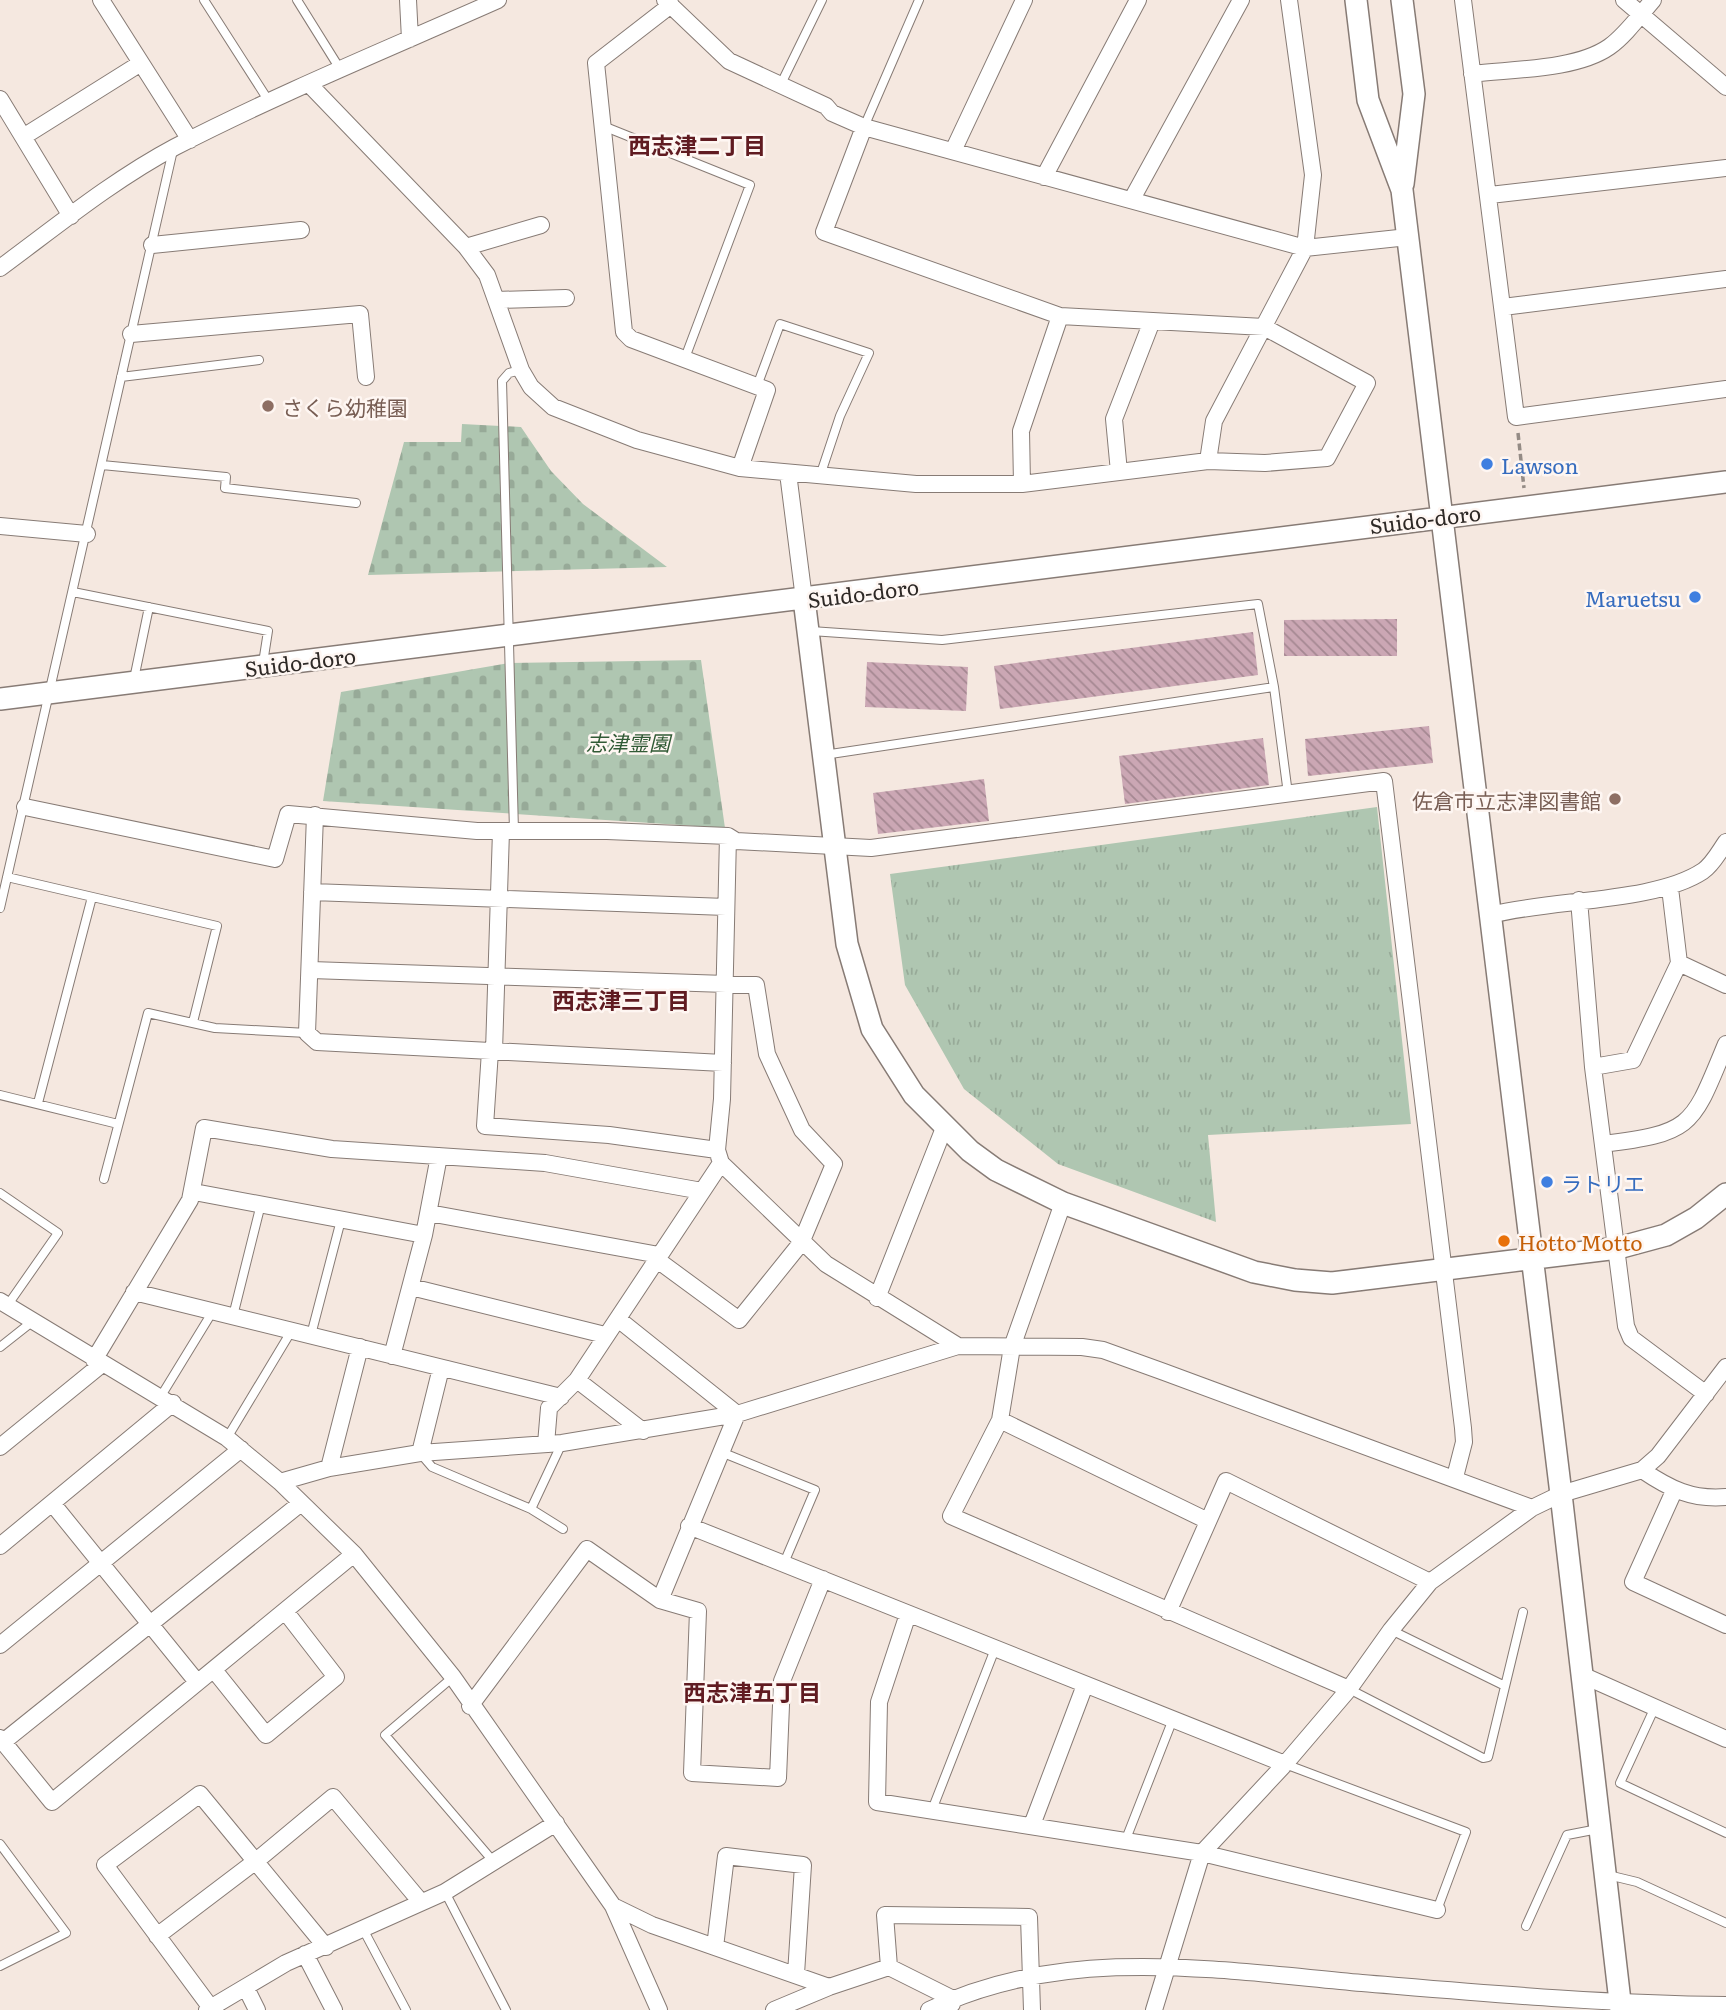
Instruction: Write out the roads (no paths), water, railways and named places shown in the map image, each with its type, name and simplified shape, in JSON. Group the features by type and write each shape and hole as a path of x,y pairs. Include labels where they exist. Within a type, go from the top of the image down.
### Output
{"street":[{"path":"101,0 190,140"},
{"path":"408,0 410,39"},
{"path":"0,268 71,216 173,148 340,69 498,0"},
{"path":"953,151 1024,0"},
{"path":"1044,177 1138,0"},
{"path":"1132,200 1241,0"},
{"path":"1208,460 1214,421 1305,248 1313,175 1289,0"},
{"path":"1356,0 1368,100 1402,190 1533,1260 1620,2007"},
{"path":"1402,0 1414,94 1402,190"},
{"path":"1464,0 1516,417 1726,389"},
{"path":"1624,0 1726,87"},
{"path":"1472,74 1577,61 1596,55 1611,46 1653,0"},
{"path":"740,468 768,390 631,340 624,332 596,63 668,3 729,61 827,106 832,113 864,127 1305,248 1408,237"},
{"path":"23,137 141,63"},
{"path":"309,84 481,265 521,370 531,387 553,407 568,415 637,440 740,468 916,484 1023,484 1208,460 1265,463 1327,458 1367,383 1264,327 1060,316 824,232 864,127"},
{"path":"0,99 71,216"},
{"path":"1490,195 1726,167"},
{"path":"466,247 541,225"},
{"path":"152,245 301,230"},
{"path":"1503,307 1726,279"},
{"path":"496,300 566,298"},
{"path":"131,334 360,314 366,377"},
{"path":"1023,484 1021,431 1060,316"},
{"path":"1119,472 1114,419 1152,321"},
{"path":"788,473 847,944 872,1029 899,1074 944,1128 996,1170 1063,1203 1254,1272 1295,1280 1332,1283 1618,1248 1666,1235 1696,1218 1726,1194"},
{"name":"Suido-doro","path":"0,699 1726,482"},
{"path":"0,526 87,534"},
{"path":"25,807 275,859 288,814 507,831 728,836 736,841 871,848 1384,781 1463,1428 1464,1441 1455,1477"},
{"path":"315,815 307,1033 317,1042 723,1063"},
{"path":"507,831 499,898 492,1052 485,1126 609,1135 719,1156 801,1243 826,1264 958,1346"},
{"path":"554,1444 550,1408 577,1380 605,1335 618,1320 702,1191 719,1156 728,836"},
{"path":"1491,915 1521,907 1670,888 1720,863 1726,842"},
{"path":"1593,1067 1633,1060 1679,963 1670,888"},
{"path":"312,892 726,907"},
{"path":"1579,900 1593,1067 1626,1326 1631,1338 1706,1394"},
{"path":"1679,963 1726,985"},
{"path":"311,970 756,985 768,1054 802,1130 834,1164 801,1243 739,1320 657,1257 429,1213"},
{"path":"1603,1144 1655,1137 1671,1132 1688,1120 1704,1097 1726,1044"},
{"path":"0,1447 98,1362 134,1292 194,1192 204,1128 332,1149 545,1163 702,1191"},
{"path":"877,1298 944,1128"},
{"path":"392,1356 424,1235 439,1156"},
{"path":"194,1192 424,1235"},
{"path":"1063,1203 1012,1348 1000,1420 951,1516 1349,1689"},
{"path":"411,1287 605,1335"},
{"path":"134,1292 561,1396"},
{"path":"3,1303 98,1362 167,1399 227,1438 280,1482 355,1554 453,1677 470,1706 613,1906 659,2010"},
{"path":"618,1320 737,1415"},
{"path":"280,1482 329,1468 420,1452 554,1444 737,1415 958,1346 1103,1350 1455,1477 1532,1508"},
{"path":"329,1468 360,1348"},
{"path":"1154,2010 1202,1853 1285,1764 1349,1689 1391,1630 1430,1582 1480,1542 1532,1508 1561,1494 1642,1470 1658,1456 1726,1367"},
{"path":"420,1452 441,1368"},
{"path":"577,1380 643,1432"},
{"path":"0,1546 167,1399"},
{"path":"660,1600 737,1415"},
{"path":"1000,1420 1208,1521"},
{"path":"0,1645 241,1449"},
{"path":"1642,1470 1674,1491 1704,1499 1726,1497"},
{"path":"1168,1612 1226,1481 1430,1582"},
{"path":"1674,1491 1633,1582 1726,1625"},
{"path":"52,1503 197,1682"},
{"path":"301,1503 1,1740 51,1802 355,1554"},
{"path":"689,1526 1285,1764"},
{"path":"470,1706 587,1549 660,1600 698,1611 692,1773 778,1778 782,1681 823,1579"},
{"path":"214,1670 266,1735 336,1677 285,1611"},
{"path":"908,1614 879,1702 877,1802 1202,1853 1437,1910"},
{"path":"1582,1675 1726,1739"},
{"path":"1032,1825 1085,1685"},
{"path":"326,1947 200,1794 105,1866 209,2009 305,1954 326,1947 420,1901 445,1892 556,1823"},
{"path":"157,1936 257,1861 333,1797 420,1901"},
{"path":"715,1947 726,1856 803,1866 796,1974"},
{"path":"613,1906 652,1925 829,1987"},
{"path":"888,1967 886,1916 1029,1917 1034,1976 1032,2010"},
{"path":"305,1954 334,2010"},
{"path":"929,2010 1034,1976 1125,1965 1168,1966 1620,2007 1726,2005"},
{"path":"774,2010 829,1987 888,1967 952,2004"},
{"path":"246,1989 257,2010"}],"lane":[{"path":"204,0 270,103"},
{"path":"297,0 340,69"},
{"path":"780,86 822,0"},
{"path":"864,127 919,0"},
{"path":"603,125 750,185 685,358"},
{"path":"0,908 173,148"},
{"path":"757,386 779,324 869,353 840,416 820,476"},
{"path":"121,377 259,360"},
{"path":"507,831 510,635 502,381 509,373 521,370"},
{"path":"102,465 226,477 225,488 355,503"},
{"path":"73,592 268,631 262,666"},
{"path":"808,631 942,640 1258,604 1274,687 1289,794"},
{"path":"134,682 149,607"},
{"path":"824,755 1274,687"},
{"path":"7,877 217,926 193,1022"},
{"path":"38,1103 92,897"},
{"path":"104,1179 148,1013 215,1028 307,1033"},
{"path":"0,1095 118,1124"},
{"path":"0,1194 58,1233 3,1303"},
{"path":"233,1316 261,1204"},
{"path":"311,1335 341,1220"},
{"path":"167,1399 213,1311"},
{"path":"0,1347 33,1321"},
{"path":"227,1438 292,1330"},
{"path":"531,1509 554,1444"},
{"path":"420,1452 432,1467 531,1509 563,1529"},
{"path":"720,1452 815,1490 784,1563"},
{"path":"1349,1689 1483,1758 1488,1757 1523,1612"},
{"path":"1391,1630 1506,1686"},
{"path":"932,1810 995,1649"},
{"path":"453,1677 385,1735 493,1861"},
{"path":"1655,1707 1620,1783 1726,1833"},
{"path":"1126,1839 1173,1719"},
{"path":"1285,1764 1466,1832 1437,1910"},
{"path":"1526,1926 1567,1835 1601,1829"},
{"path":"0,1844 66,1933 0,1966"},
{"path":"1605,1874 1637,1882 1726,1923"},
{"path":"445,1892 506,2010"},
{"path":"363,1929 405,2010"}],"place":[{"name":"さくら幼稚園","path":"268,406"},
{"name":"Lawson","path":"1487,464"},
{"name":"Maruetsu","path":"1695,597"},
{"name":"佐倉市立志津図書館","path":"1615,799"},
{"name":"ラトリエ","path":"1547,1182"},
{"name":"Hotto Motto","path":"1504,1241"}],"district":[{"name":"西志津二丁目","path":"697,144"},
{"name":"西志津三丁目","path":"621,999"},
{"name":"西志津五丁目","path":"752,1691"}],"park label":[{"name":"志津霊園","path":"628,741"}]}
